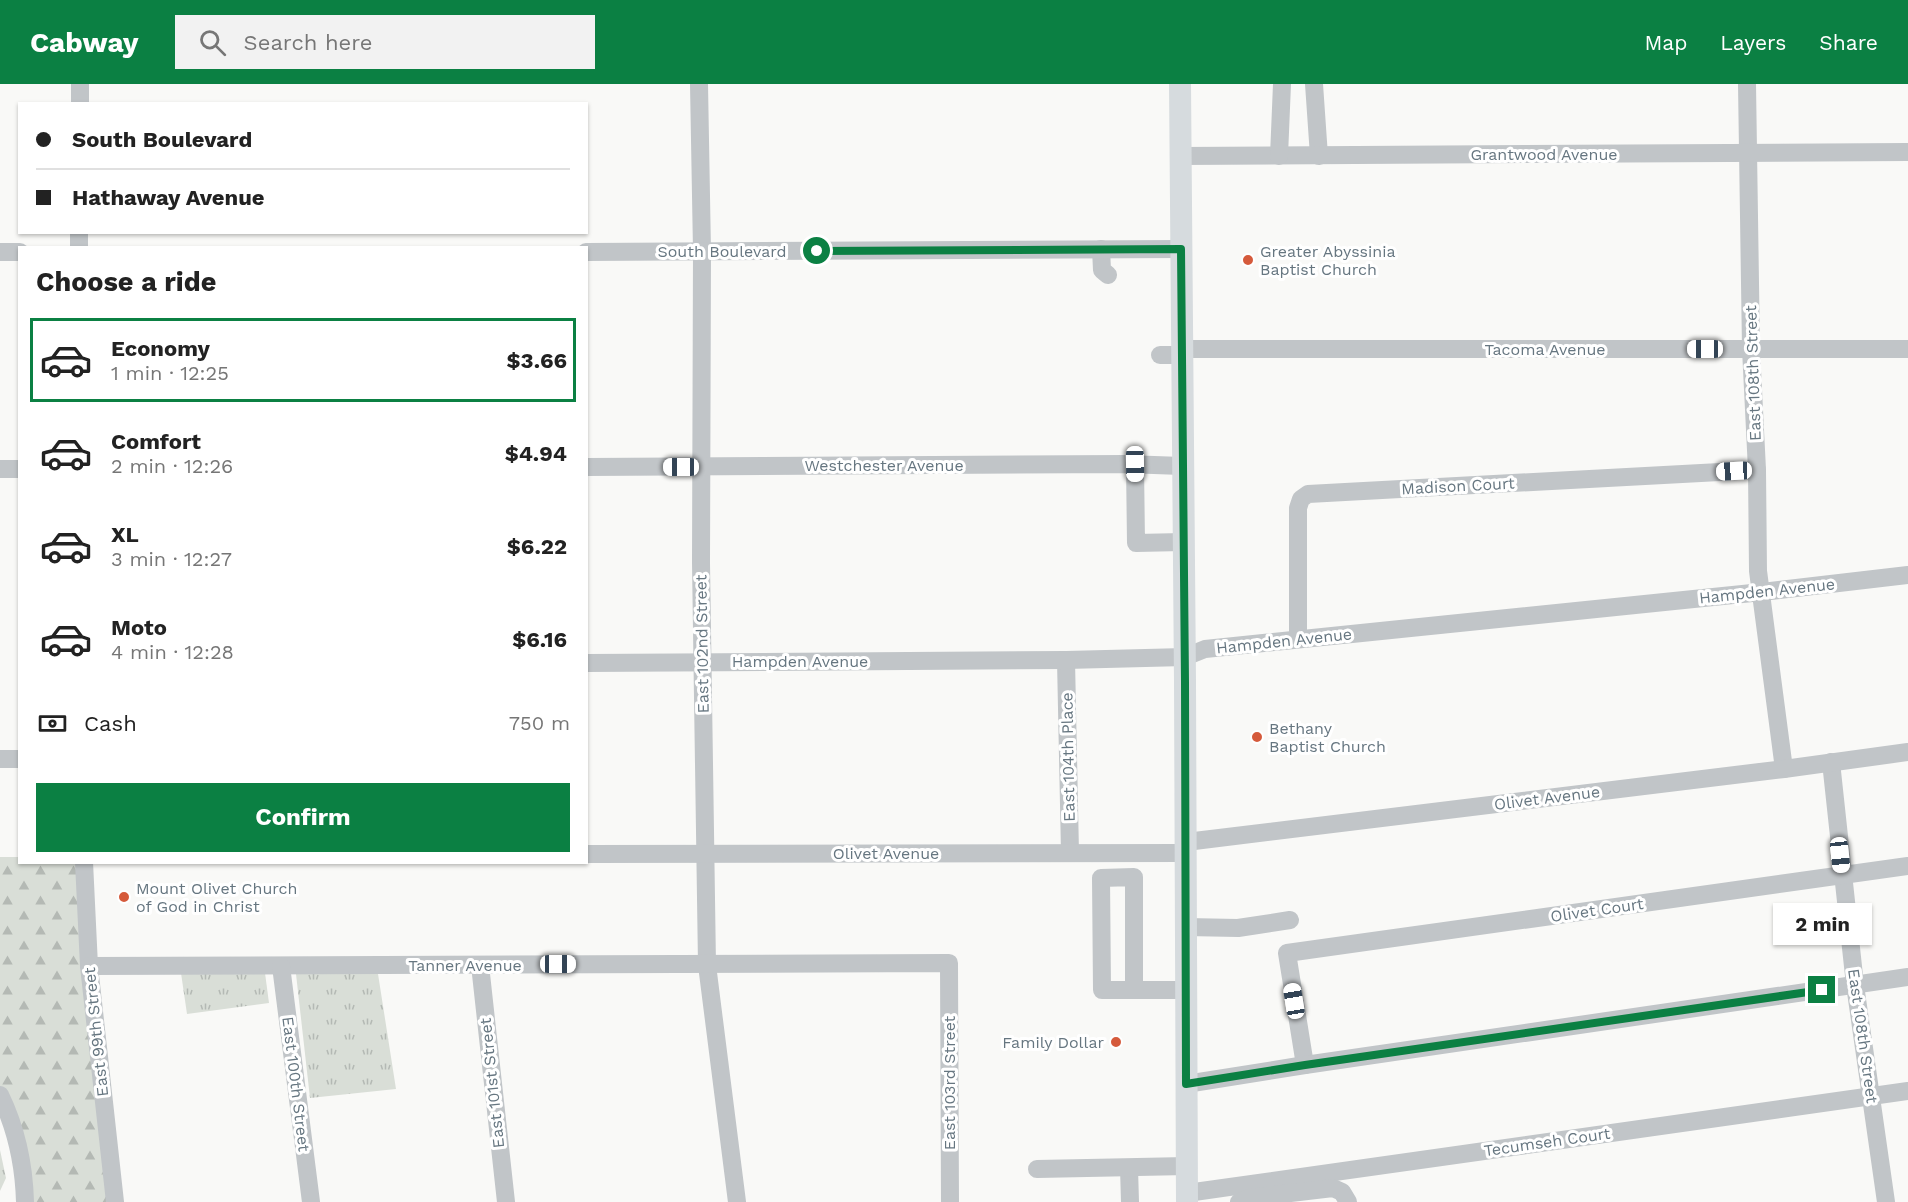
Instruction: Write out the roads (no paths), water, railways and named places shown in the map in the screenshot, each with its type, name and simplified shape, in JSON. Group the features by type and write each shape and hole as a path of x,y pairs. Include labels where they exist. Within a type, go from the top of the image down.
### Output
{"main road":[{"path":"1180,84 1181,249 1174,353 1182,466 1185,657 1187,1198"}],"street":[{"path":"80,84 80,102"},
{"name":"East 102nd Street","path":"699,84 702,251 700,467 706,964 737,1202"},
{"path":"1279,156 1282,84"},
{"path":"1314,84 1319,156"},
{"name":"East 108th Street","path":"1747,84 1751,349 1757,470 1758,571 1784,769"},
{"name":"Grantwood Avenue","path":"1180,156 1908,152"},
{"path":"1101,249 1101,267 1108,275"},
{"name":"South Boulevard","path":"588,252 1181,249"},
{"path":"0,252 18,252"},
{"name":"Tacoma Avenue","path":"1174,353 1908,349"},
{"path":"1135,464 1136,543 1183,542"},
{"name":"Westchester Avenue","path":"588,467 1135,464 1182,466"},
{"path":"0,469 18,469"},
{"name":"Madison Court","path":"1299,639 1298,508 1301,499 1308,494 1757,470"},
{"name":"Hampden Avenue","path":"588,663 1066,660 1185,657 1205,649 1908,575"},
{"name":"East 104th Place","path":"1066,660 1070,853"},
{"name":"Olivet Avenue","path":"588,854 1115,853 1186,847 1908,752"},
{"path":"0,759 18,759"},
{"name":"East 108th Street","path":"1830,762 1855,985 1886,1202"},
{"path":"1115,853 1115,877"},
{"name":"East 99th Street","path":"84,864 89,966 115,1202"},
{"name":"Olivet Court","path":"1305,1065 1287,953 1908,866"},
{"path":"1134,990 1134,877 1101,878 1102,990 1134,990 1186,990"},
{"path":"1186,927 1238,927 1290,921"},
{"name":"Tanner Avenue","path":"89,966 949,963"},
{"name":"East 103rd Street","path":"949,963 950,1202"},
{"name":"East 101st Street","path":"480,964 506,1202"},
{"name":"East 100th Street","path":"281,966 311,1202"},
{"path":"1186,1084 1908,977"},
{"name":"Tecumseh Court","path":"1187,1198 1908,1091"},
{"path":"0,1095 10,1118 20,1155 25,1202"},
{"path":"1037,1168 1187,1166"},
{"path":"1129,1168 1130,1202"},
{"path":"1239,1202 1249,1198 1333,1188 1342,1191 1348,1202"}],"place":[{"name":"Greater Abyssinia Baptist Church","path":"1248,260"},
{"name":"Bethany Baptist Church","path":"1257,737"},
{"name":"Mount Olivet Church of God in Christ","path":"124,897"},
{"name":"Family Dollar","path":"1116,1042"}]}
